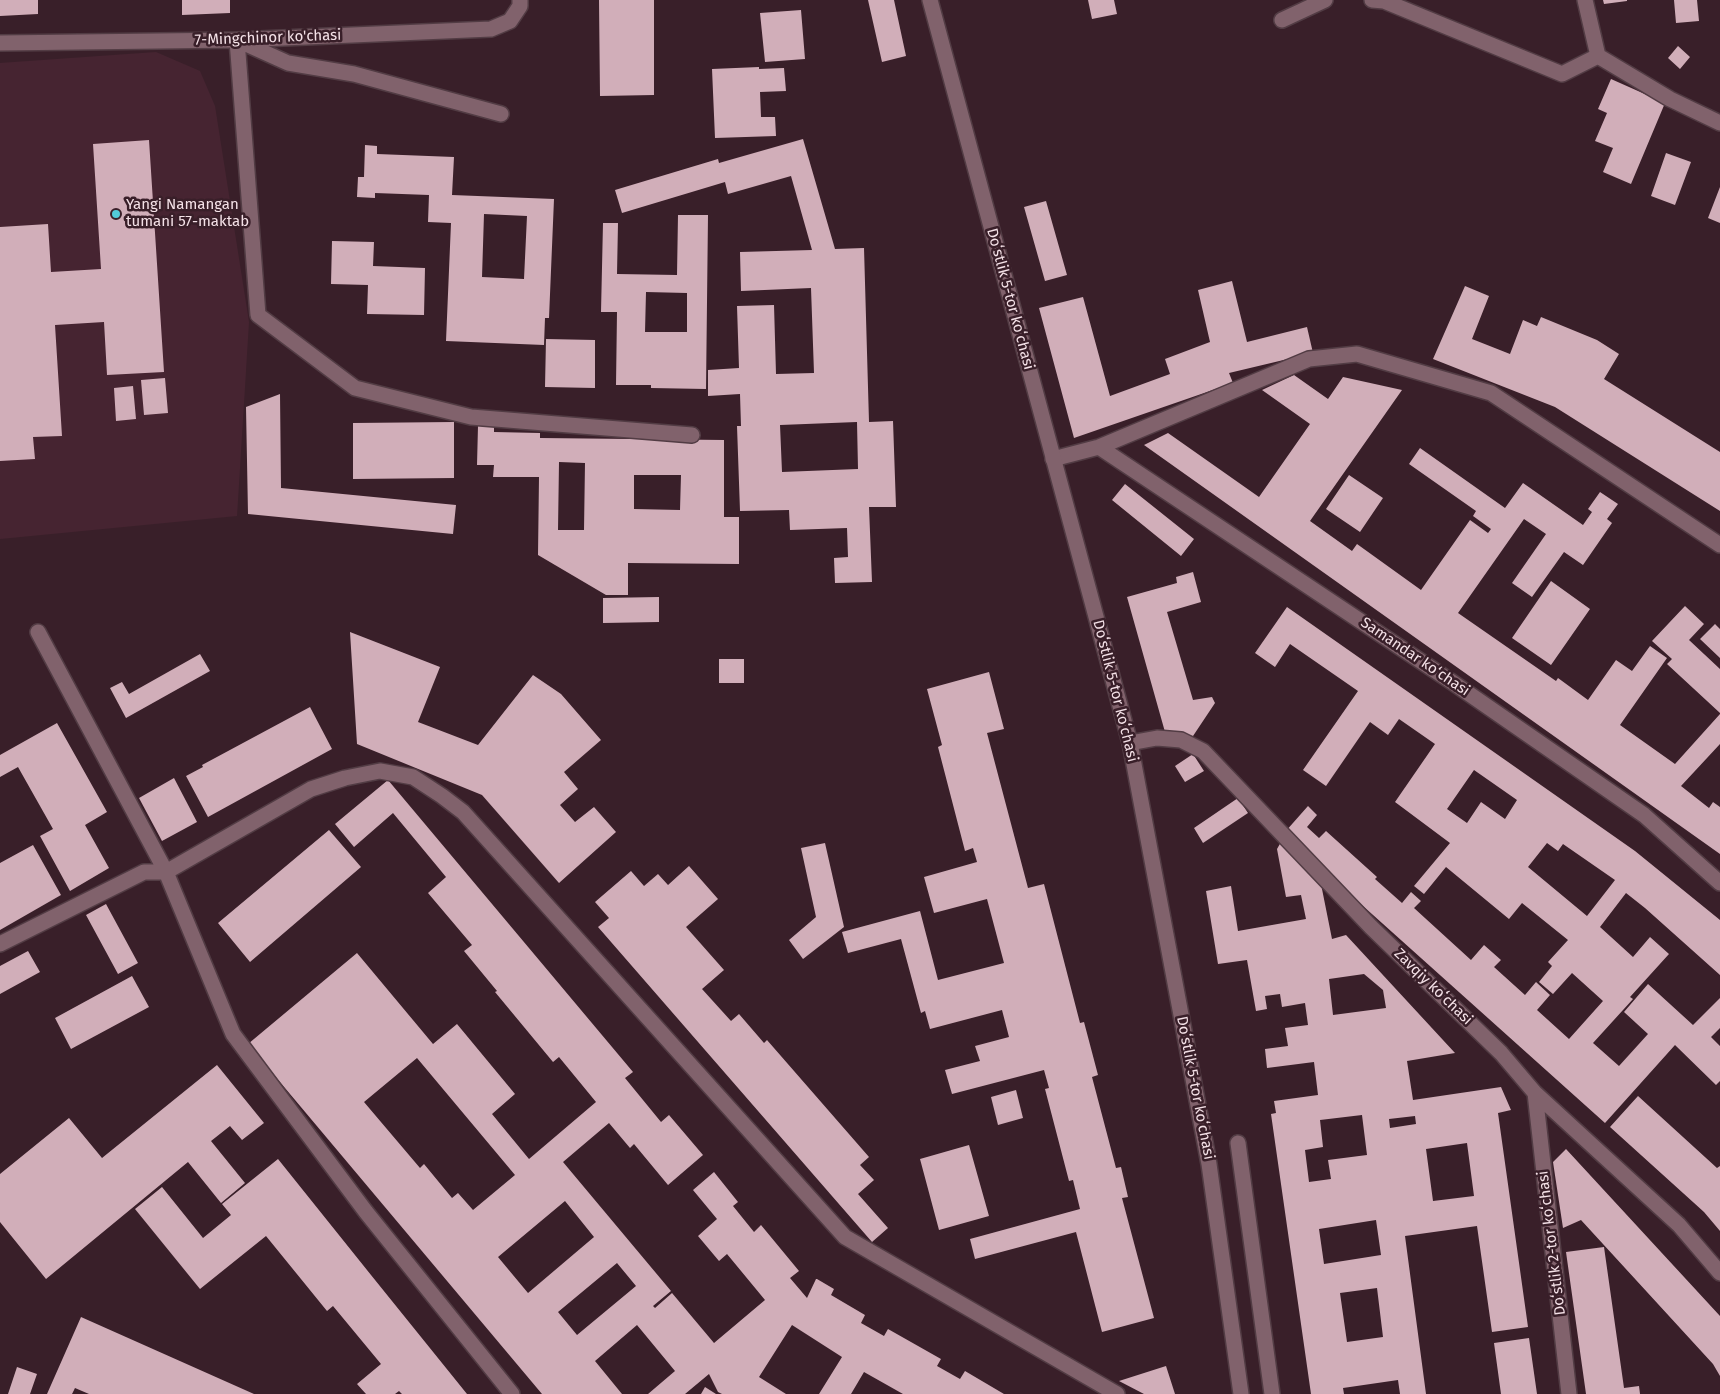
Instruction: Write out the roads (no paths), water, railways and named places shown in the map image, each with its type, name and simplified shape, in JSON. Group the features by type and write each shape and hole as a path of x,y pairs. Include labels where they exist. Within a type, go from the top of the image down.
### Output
{"street":[{"name":"7-Mingchinor ko'chasi","path":"0,43 237,40 491,29 510,21 520,6 520,0"},
{"name":"Doʻstlik 5-tor koʻchasi","path":"930,0 1130,743 1209,1164 1241,1394"},
{"path":"1282,20 1325,0"},
{"path":"1372,0 1384,1 1562,74 1598,56"},
{"path":"1585,0 1598,56 1670,99 1720,123"},
{"path":"501,114 354,74 288,63 237,40 258,315 355,388 471,418 692,435"},
{"path":"1053,459 1099,447 1309,359 1357,354 1491,392 1720,545"},
{"name":"Samandar ko‘chasi","path":"1099,447 1444,676 1644,815 1720,883"},
{"path":"38,632 166,872 233,1034 366,1212 512,1394"},
{"name":"Zavqiy koʻchasi","path":"1130,743 1158,738 1181,740 1203,750 1371,927 1501,1053 1535,1093 1679,1225 1720,1273"},
{"path":"0,944 144,872 166,872 311,788 345,778 380,771 413,777 463,812 845,1238 1117,1394"},
{"name":"Doʻstlik 2-tor koʻchasi","path":"1535,1093 1569,1394"},
{"path":"1238,1143 1272,1394"}],"place":[{"name":"Yangi Namangan tumani 57-maktab","path":"116,214"}]}
